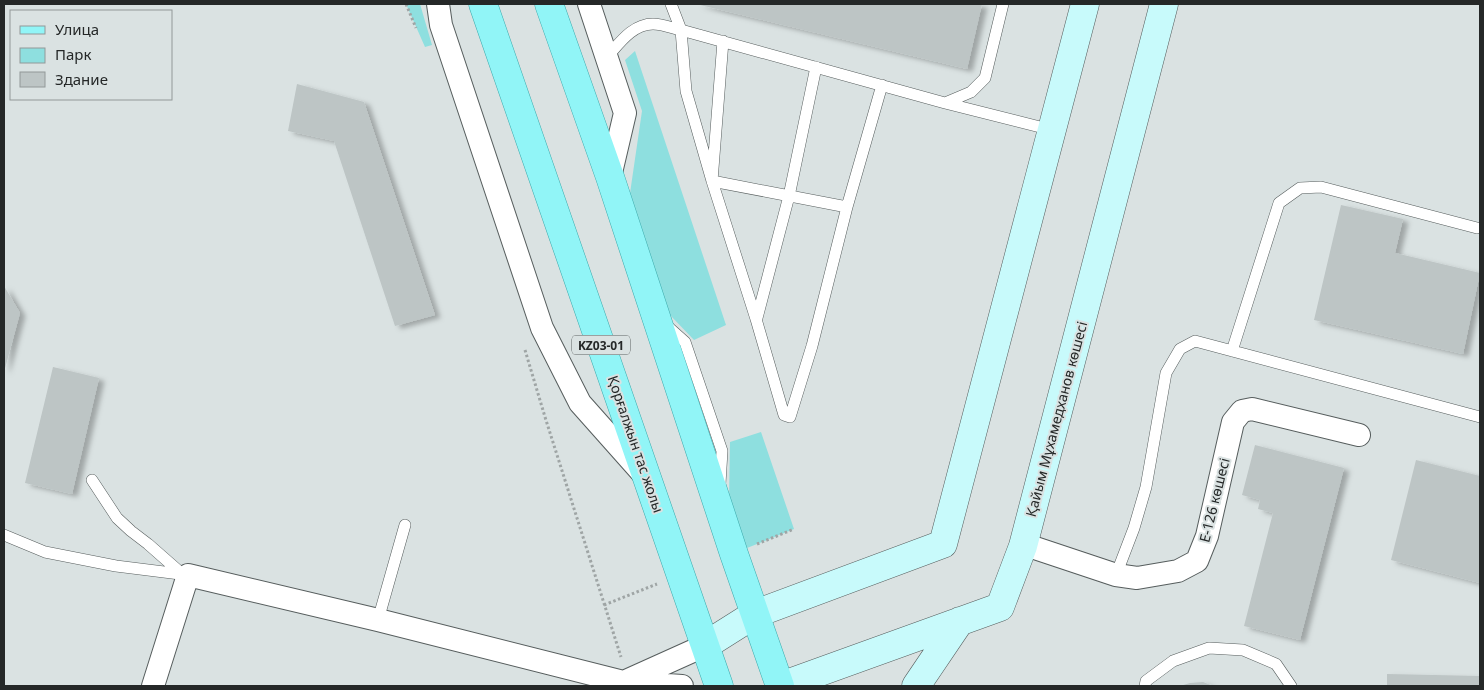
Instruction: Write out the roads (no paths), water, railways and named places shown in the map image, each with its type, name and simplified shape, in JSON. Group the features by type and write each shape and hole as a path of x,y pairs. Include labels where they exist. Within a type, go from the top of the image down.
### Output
{"main road":[{"name":"Қорғалжын тас жолы","path":"483,4 719,686"},
{"path":"549,4 610,177 718,506 780,686"},
{"path":"706,645 755,614 942,544 1086,4"},
{"name":"Қайым Мұхамедханов көшесі","path":"780,686 1000,607 1023,544 1164,4"},
{"path":"916,686 960,621"}],"street":[{"path":"438,4 440,25 542,328 580,403 649,482"},
{"path":"589,4 625,113 610,177"},
{"name":"Е-126 көшесі","path":"1023,544 1116,575 1137,578 1178,571 1197,561 1207,536 1233,422 1242,411 1252,409 1359,435"},
{"path":"153,686 184,574 378,620 623,684 682,686"},
{"path":"623,684 706,645"}],"lane":[{"path":"671,4 681,30 686,91 784,415 787,417 790,417 812,346 882,85"},
{"path":"945,102 971,92 984,78 1003,4"},
{"path":"606,58 629,33 640,26 654,24 1052,130"},
{"path":"712,181 723,41"},
{"path":"756,319 789,196 816,67"},
{"path":"712,181 848,208"},
{"path":"1232,351 1279,203 1300,188 1321,187 1477,228"},
{"path":"1116,575 1134,528 1146,488 1166,373 1180,349 1195,341 1480,417"},
{"path":"92,480 117,518 184,574"},
{"path":"378,620 406,525"},
{"path":"4,534 45,552 116,566 184,574"},
{"path":"1145,686 1146,681 1173,661 1209,648 1243,650 1276,664 1291,686"}]}
